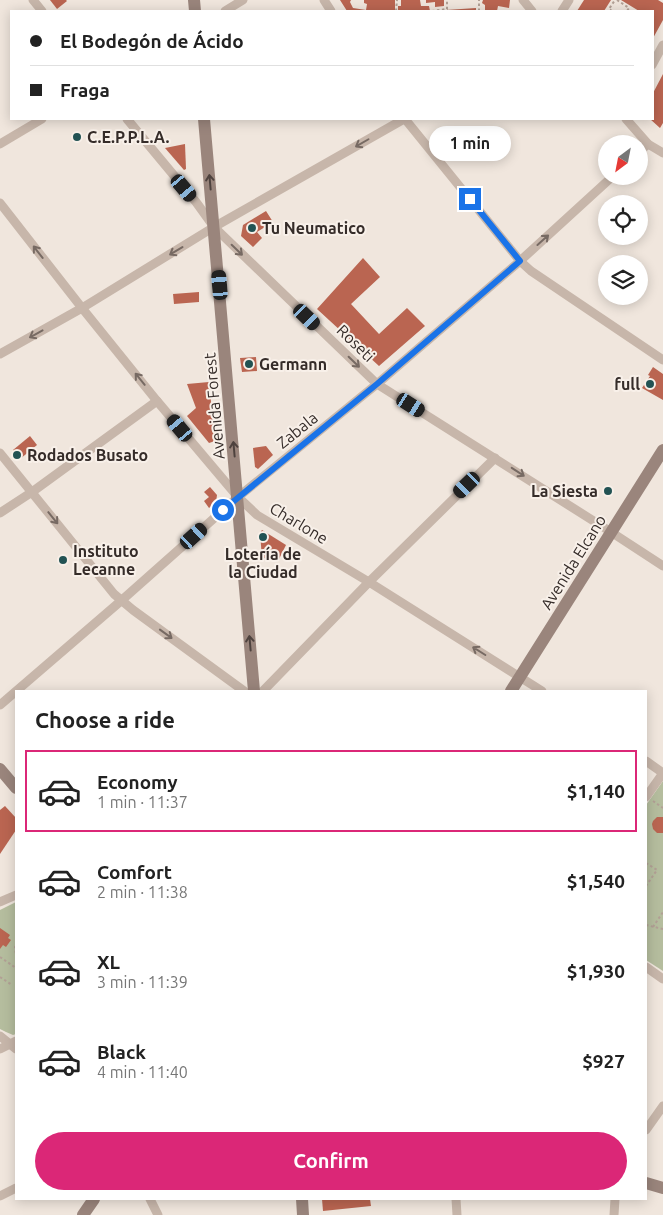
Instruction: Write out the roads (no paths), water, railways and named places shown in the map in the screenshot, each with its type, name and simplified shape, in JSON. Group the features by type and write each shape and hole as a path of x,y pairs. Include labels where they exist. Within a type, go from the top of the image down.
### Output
{"main road":[{"name":"Avenida Forest","path":"204,120 254,690"},
{"name":"Avenida Elcano","path":"512,690 663,450"},
{"path":"0,769 15,787"},
{"path":"647,1183 663,1188"},
{"path":"83,1215 93,1200"},
{"path":"302,1200 303,1215"}],"street":[{"path":"227,10 243,0"},
{"path":"523,0 531,10"},
{"path":"654,61 663,45"},
{"path":"0,144 40,120"},
{"name":"Roseti","path":"128,120 196,202 214,228 377,384 663,566"},
{"path":"0,354 402,120"},
{"path":"405,120 520,261 531,271 663,360"},
{"path":"627,120 640,135"},
{"path":"648,144 663,154"},
{"name":"Zabala","path":"17,690 238,497 377,384 520,261 603,185"},
{"name":"Charlone","path":"0,203 157,401 238,497 257,515 369,582 540,690"},
{"path":"0,513 157,401"},
{"path":"0,453 114,594 243,690"},
{"path":"264,690 369,582 495,458"},
{"name":"Zabala","path":"0,705 15,692"},
{"path":"647,762 663,772 647,796"},
{"path":"0,902 15,894"},
{"path":"647,968 663,979"},
{"path":"0,1036 14,1045"},
{"path":"0,1049 14,1045"},
{"path":"647,1129 663,1106"},
{"path":"0,1196 15,1188"},
{"path":"150,1200 158,1215"},
{"path":"456,1200 457,1215"},
{"path":"614,1215 615,1200"}],"place":[{"name":"C.E.P.P.L.A.","path":"77,137"},
{"name":"Tu Neumatico","path":"252,228"},
{"name":"Germann","path":"249,364"},
{"name":"full","path":"650,384"},
{"name":"Rodados Busato","path":"17,455"},
{"name":"La Siesta","path":"608,491"},
{"name":"Lotería de la Ciudad","path":"263,537"},
{"name":"Instituto Lecanne","path":"63,560"}]}
